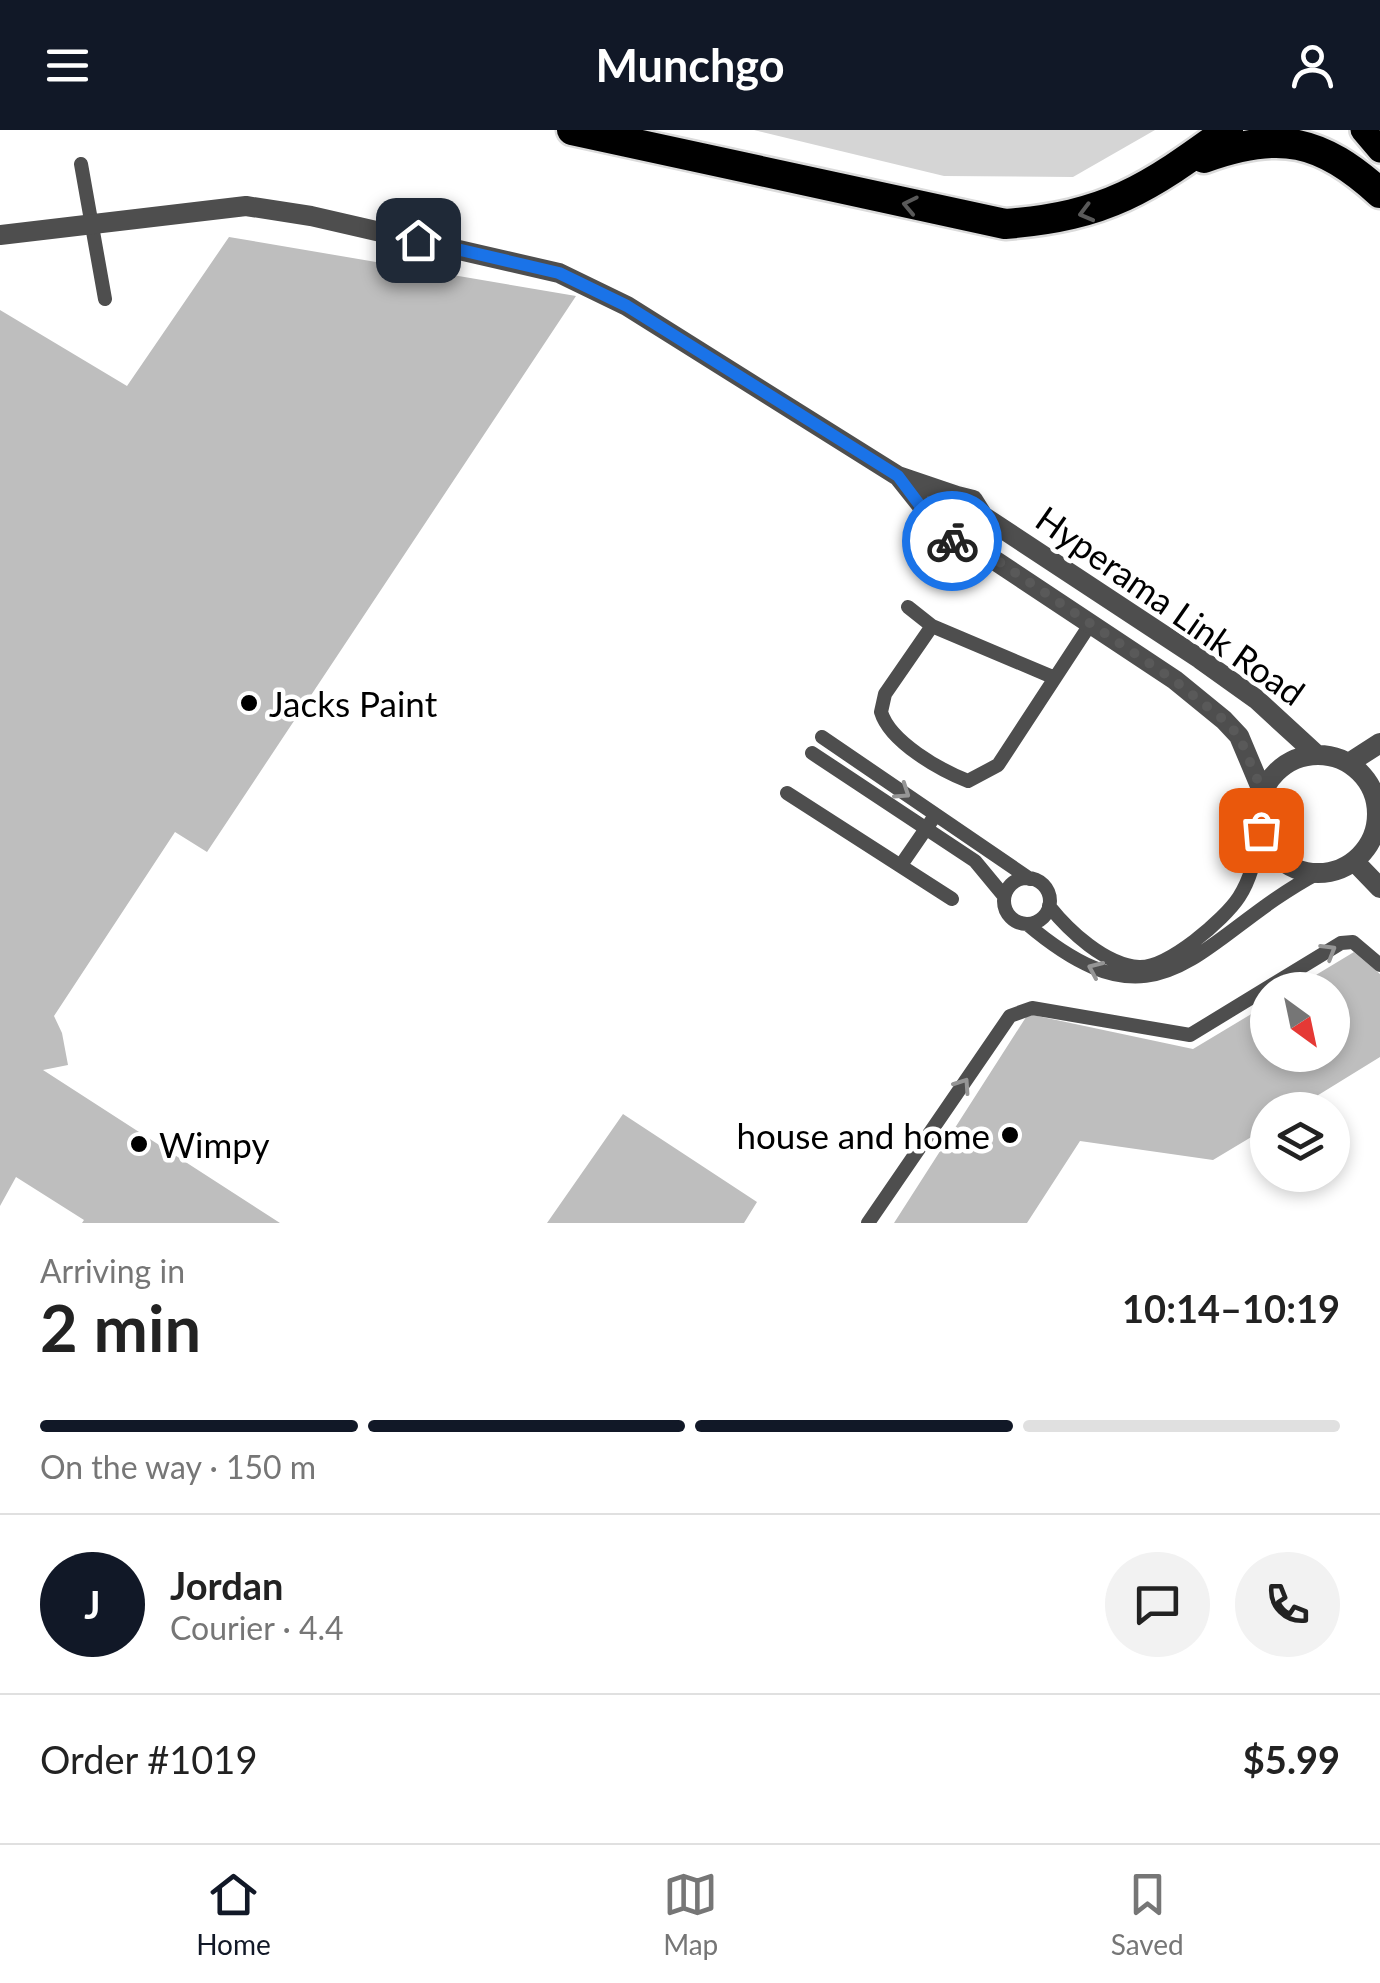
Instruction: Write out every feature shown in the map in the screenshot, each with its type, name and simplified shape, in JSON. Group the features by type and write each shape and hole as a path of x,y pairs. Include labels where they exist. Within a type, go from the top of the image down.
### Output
{"highway":[{"path":"572,130 1005,224 1082,215 1216,152 1279,138 1332,154 1380,193"},
{"path":"1160,177 1228,130"}],"main road":[{"path":"1363,130 1380,150"}],"street":[{"path":"0,234 246,206 311,216 559,273 627,306 898,476 973,500 983,516 980,532 966,542 950,541 898,476"},
{"path":"937,522 942,505 957,496"},
{"name":"Hyperama Link Road","path":"983,516 1256,699 1316,754"},
{"name":"Hyperama Link Road","path":"966,542 1091,623 1224,720 1239,736 1263,793"},
{"path":"1349,763 1380,743"},
{"path":"1316,754 1349,763 1369,783 1379,810 1367,847 1354,861 1318,873 1282,861 1261,830 1263,793 1284,766 1316,754"},
{"path":"1354,861 1380,888"}],"lane":[{"path":"81,164 105,299"},
{"path":"908,607 932,626 1055,678"},
{"path":"932,626 885,694 881,712 885,724 896,735 951,774 968,781 998,765 1091,623"},
{"path":"822,737 1044,886 1049,906 1063,923 1108,956 1140,967 1182,951 1238,900 1251,873 1261,830"},
{"path":"812,753 976,861 1004,896 1008,914 1054,947 1118,979 1143,978 1190,959 1282,892 1318,873"},
{"path":"787,792 952,900"},
{"path":"901,865 936,814"},
{"path":"1004,896 1011,884 1030,878"},
{"path":"1027,924 1042,919 1049,906"},
{"path":"868,1223 1010,1016 1032,1008 1190,1035 1341,943 1353,942 1380,964"}],"shaded area":[{"path":"754,130 1155,130 1073,177 944,176"}],"building":[{"path":"229,237 576,296 207,852 175,832 54,1016 62,1033 68,1065 43,1070 280,1223 82,1223 84,1220 16,1177 0,1206 0,310 127,386"},
{"path":"1354,952 1380,974 1380,1057 1323,1092 1250,1092 1250,1138 1213,1160 1080,1141 1027,1223 894,1223 1028,1014 1193,1049 1250,1015 1250,1072 1350,1072 1350,972 1321,972"},
{"path":"623,1114 757,1202 744,1223 547,1223"}],"way so far":[{"path":"952,541 966,542 992,557 1174,680 1224,720 1239,736 1252,760 1263,793 1261,830"}],"place":[{"name":"Jacks Paint","path":"249,703"},
{"name":"house and home","path":"1010,1135"},
{"name":"Wimpy","path":"139,1144"}],"route":[{"path":"418,240 559,273 627,306 898,476 937,522 942,535 952,541"}]}
